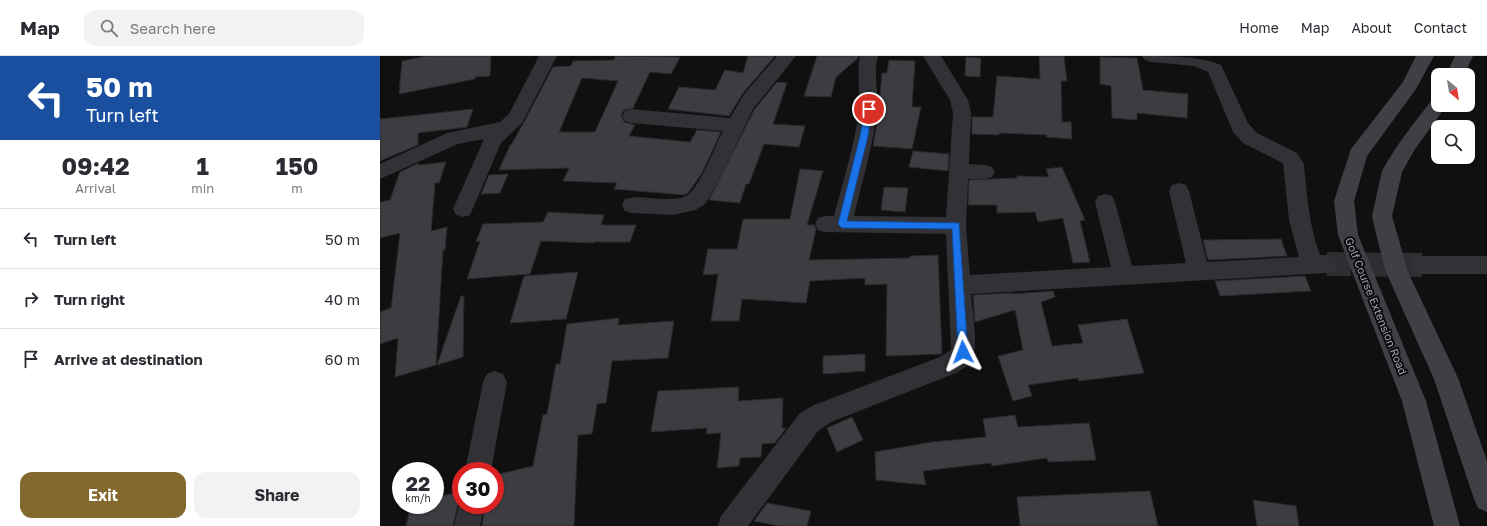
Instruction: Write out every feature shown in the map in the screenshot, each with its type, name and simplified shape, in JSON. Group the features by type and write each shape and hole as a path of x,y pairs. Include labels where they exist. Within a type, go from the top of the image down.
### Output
{"main road":[{"name":"Golf Course Extension Road","path":"1425,56 1410,85 1358,154 1344,201 1348,235 1414,401 1447,526"},
{"path":"1458,68 1464,56"},
{"path":"1433,112 1408,144 1392,171 1382,216 1397,272 1446,378 1487,499"}],"street":[{"path":"463,209 490,145 498,133 516,118 548,56"},
{"path":"632,205 680,208 694,201 702,193 735,125 757,90 787,56"},
{"path":"869,56 866,64 869,109 864,136 834,224 956,226"},
{"path":"876,75 879,56"},
{"path":"731,526 809,422 815,417 948,365 962,356 963,347 956,226 962,113 959,100 932,56"},
{"path":"959,288 963,285 1320,264 1301,228 1294,164 1290,158 1246,135 1240,127 1215,69 1212,66 1203,62 1151,56"},
{"path":"631,116 735,125"},
{"path":"380,172 454,138 504,128"},
{"path":"958,171 985,172"},
{"path":"1179,191 1199,271"},
{"path":"1105,202 1124,276"},
{"path":"1422,265 1487,264"},
{"path":"480,462 495,382"},
{"path":"467,526 469,514"}],"building":[{"path":"426,56 491,56 490,76 475,77 475,79 399,94 402,61"},
{"path":"615,56 680,57 671,74 650,72 633,108 624,110 621,115 624,122 635,125 629,136 690,142 697,130 721,132 702,173 688,193 684,195 614,189 617,183 563,181 569,168 499,170 510,145 523,124 553,67 571,66 573,61 614,60","holes":["582,78 618,81 595,132 559,132"]},
{"path":"748,56 775,56 743,93 729,116 668,109 679,87 715,90 725,70 743,73"},
{"path":"817,56 858,56 858,58 836,77 831,97 804,96"},
{"path":"1039,56 1064,56 1067,81 1061,81 1062,122 1071,122 1072,139 1046,137 1047,135 999,133 999,135 972,134 972,117 993,117 997,76 1040,79"},
{"path":"966,57 981,58 980,77 965,76"},
{"path":"1100,57 1137,58 1143,90 1188,94 1187,118 1137,113 1137,120 1112,118 1111,86 1100,84"},
{"path":"889,60 915,61 912,107 921,107 912,149 873,146 878,118 882,73 887,73"},
{"path":"777,82 787,83 773,124 805,126 799,147 764,144 749,184 746,184 740,203 709,200 754,110"},
{"path":"473,109 467,127 418,133 418,145 380,161 380,119"},
{"path":"913,151 949,154 948,171 909,167"},
{"path":"446,162 439,183 435,183 431,231 447,227 445,250 443,250 436,365 395,377 398,338 380,344 380,312 391,308 400,233 380,238 380,202 390,200 400,172 419,163 419,165"},
{"path":"1062,167 1085,220 1080,221 1090,262 1073,263 1063,218 1038,222 1035,212 997,213 997,205 968,205 969,180 1017,178 1017,176 1049,177 1046,169"},
{"path":"800,169 823,171 807,225 814,225 816,229 809,260 910,258 910,256 938,255 942,354 886,356 887,284 865,285 865,278 810,281 806,303 742,299 739,321 711,321 718,274 703,275 708,249 737,249 743,219 790,219"},
{"path":"508,174 500,193 481,194 489,175"},
{"path":"884,187 908,188 905,212 881,210"},
{"path":"548,212 604,215 601,225 636,225 630,242 594,243 541,241 530,274 467,279 480,241 476,242 483,224 543,222"},
{"path":"1281,239 1287,256 1208,260 1203,240"},
{"path":"578,272 566,319 510,323 524,276"},
{"path":"1305,276 1311,291 1220,296 1215,281"},
{"path":"1053,291 1055,297 1041,302 1052,346 1083,343 1078,325 1127,319 1144,373 1079,381 1078,378 1028,385 1032,396 1013,401 998,356 1023,350 1015,310 975,322 973,295"},
{"path":"461,296 464,296 463,357 437,365"},
{"path":"619,318 618,325 674,321 668,358 612,361 606,403 597,404 592,434 578,435 574,526 482,526 484,514 504,514 504,473 533,466 543,415 547,414 556,364 560,364 567,324"},
{"path":"865,354 865,371 823,374 823,356"},
{"path":"739,387 738,401 783,398 782,428 786,428 775,443 762,444 761,457 740,458 739,466 717,468 721,433 706,434 707,428 651,432 658,391"},
{"path":"1015,415 1018,427 1089,423 1096,460 1048,462 1047,458 992,466 991,463 923,471 926,485 876,480 875,452 932,442 986,437 983,419"},
{"path":"852,417 863,440 837,452 827,428"},
{"path":"1150,491 1158,526 1020,526 1017,497"},
{"path":"452,494 452,514 456,514 453,526 406,526 409,514 444,514 444,495"},
{"path":"1253,500 1296,506 1299,526 1257,526"},
{"path":"767,503 811,511 807,526 779,526 754,521"}],"tunnel":[{"path":"1411,265 1327,264 1422,265"}],"route":[{"path":"869,109 864,136 842,224 956,226 963,352"}]}
